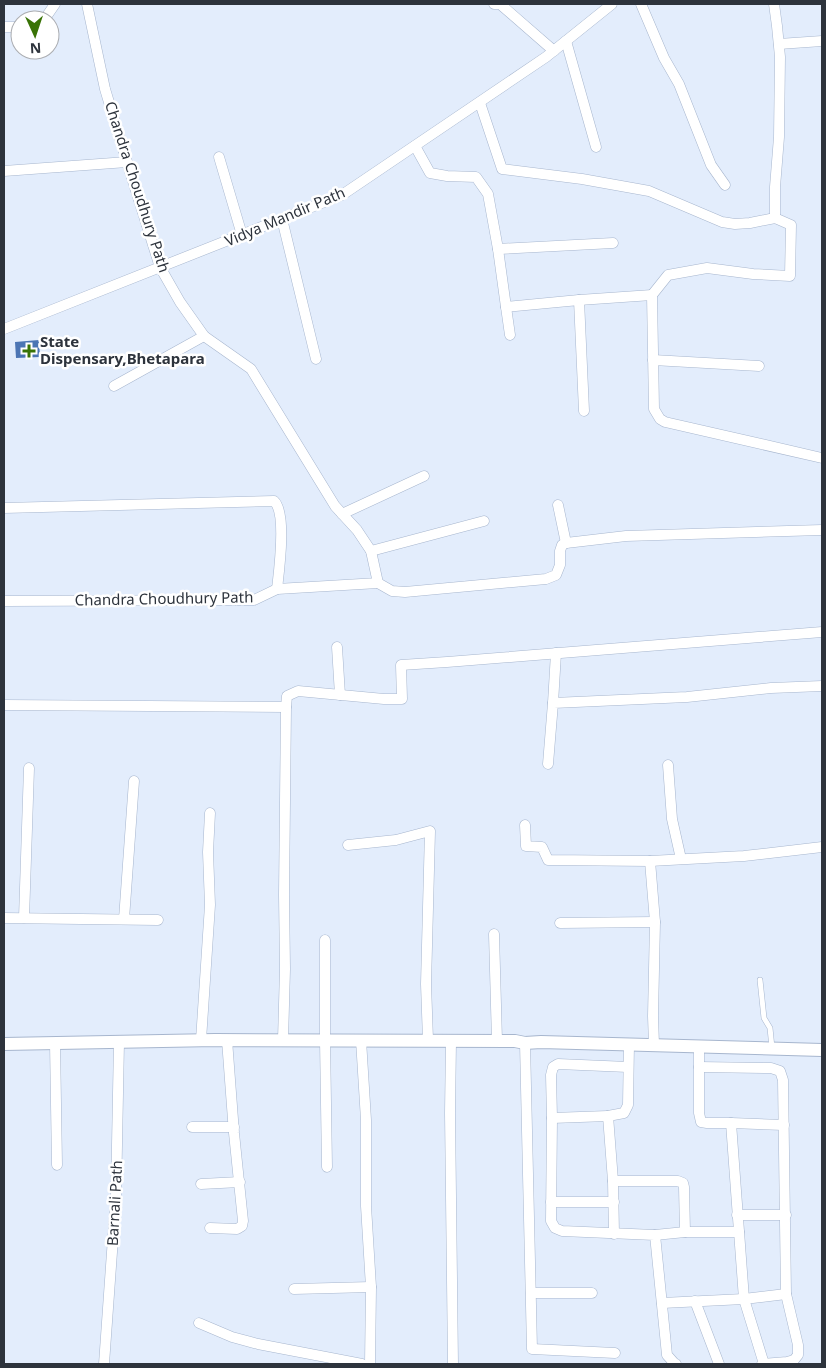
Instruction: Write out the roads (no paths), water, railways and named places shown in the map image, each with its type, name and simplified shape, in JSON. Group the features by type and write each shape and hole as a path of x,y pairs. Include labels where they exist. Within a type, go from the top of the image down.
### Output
{"street":[{"name":"Chandra Choudhury Path","path":"4,601 254,600 277,589 378,583 371,550 357,530 335,506 251,369 204,336 180,302 160,267 105,89 87,4"},
{"path":"494,4 500,4 554,51"},
{"name":"Vidya Mandir Path","path":"4,329 342,196 554,51 612,4"},
{"path":"641,4 664,58 679,84 711,165 725,185"},
{"path":"774,4 780,57 775,218"},
{"path":"566,41 596,147"},
{"path":"779,44 822,41"},
{"path":"480,102 502,169 582,179 649,191 722,222 735,224 750,223 775,218 791,225 790,276 753,274 707,268 668,275 652,295 654,408 660,419 665,422 822,458"},
{"path":"415,146 430,172 446,176 476,177 488,194 510,335"},
{"path":"219,157 242,235"},
{"path":"4,171 127,162"},
{"path":"282,219 316,359"},
{"path":"498,249 613,243"},
{"path":"506,307 652,295"},
{"path":"579,300 584,411"},
{"path":"114,386 204,336"},
{"path":"653,360 759,366"},
{"path":"342,514 424,476"},
{"path":"4,508 274,501 277,504 279,513 281,547 277,589"},
{"path":"558,504 566,543"},
{"path":"371,550 484,521"},
{"path":"378,583 392,590 405,592 546,579 556,575 560,564 560,551 566,543 626,536 822,530"},
{"path":"284,1040 287,696 298,691 402,699 401,664 822,632"},
{"path":"337,647 340,695"},
{"path":"548,764 556,653"},
{"path":"553,703 687,697 771,688 822,686"},
{"path":"4,704 286,707"},
{"path":"668,765 672,819 682,859"},
{"path":"24,918 30,768"},
{"path":"124,919 134,781"},
{"path":"201,1040 210,905 208,852 210,813"},
{"path":"525,825 526,846 542,847 548,860 650,861 744,856 822,847"},
{"path":"348,845 396,840 430,831 426,984 428,1040"},
{"path":"650,861 655,922 654,1045"},
{"path":"4,918 158,920"},
{"path":"560,923 655,922"},
{"path":"494,934 497,1041"},
{"path":"325,940 327,1167"},
{"path":"4,1044 201,1040 451,1040 822,1050"},
{"path":"210,1228 238,1229 242,1226 243,1222 227,1040"},
{"path":"361,1040 366,1120 366,1206 371,1287 370,1364"},
{"path":"451,1040 453,1364"},
{"name":"Barnali Path","path":"104,1364 116,1196 119,1042"},
{"path":"55,1043 57,1165"},
{"path":"525,1043 532,1350 615,1352"},
{"path":"552,1118 608,1116 624,1113 628,1105 628,1044"},
{"path":"699,1046 698,1113 701,1122 784,1125"},
{"path":"628,1067 558,1064 553,1067 551,1075 551,1221 555,1228 562,1231 655,1235 685,1232 739,1232"},
{"path":"699,1067 771,1068 780,1071 783,1080 786,1294 798,1345 798,1355 794,1360 787,1362 763,1364 744,1299 731,1123"},
{"path":"608,1116 613,1181 614,1234"},
{"path":"192,1127 234,1127"},
{"path":"613,1181 683,1182 685,1232"},
{"path":"201,1184 240,1182"},
{"path":"552,1202 614,1202"},
{"path":"737,1215 786,1215"},
{"path":"655,1235 667,1354 676,1364"},
{"path":"294,1289 371,1287"},
{"path":"531,1293 592,1293"},
{"path":"662,1303 744,1299 786,1294"},
{"path":"695,1301 719,1364"},
{"path":"199,1323 232,1337 258,1344 362,1364"}],"lane":[{"path":"760,980 764,1018 770,1028 772,1049"}],"place":[{"name":"State Dispensary,Bhetapara","path":"29,351"}]}
